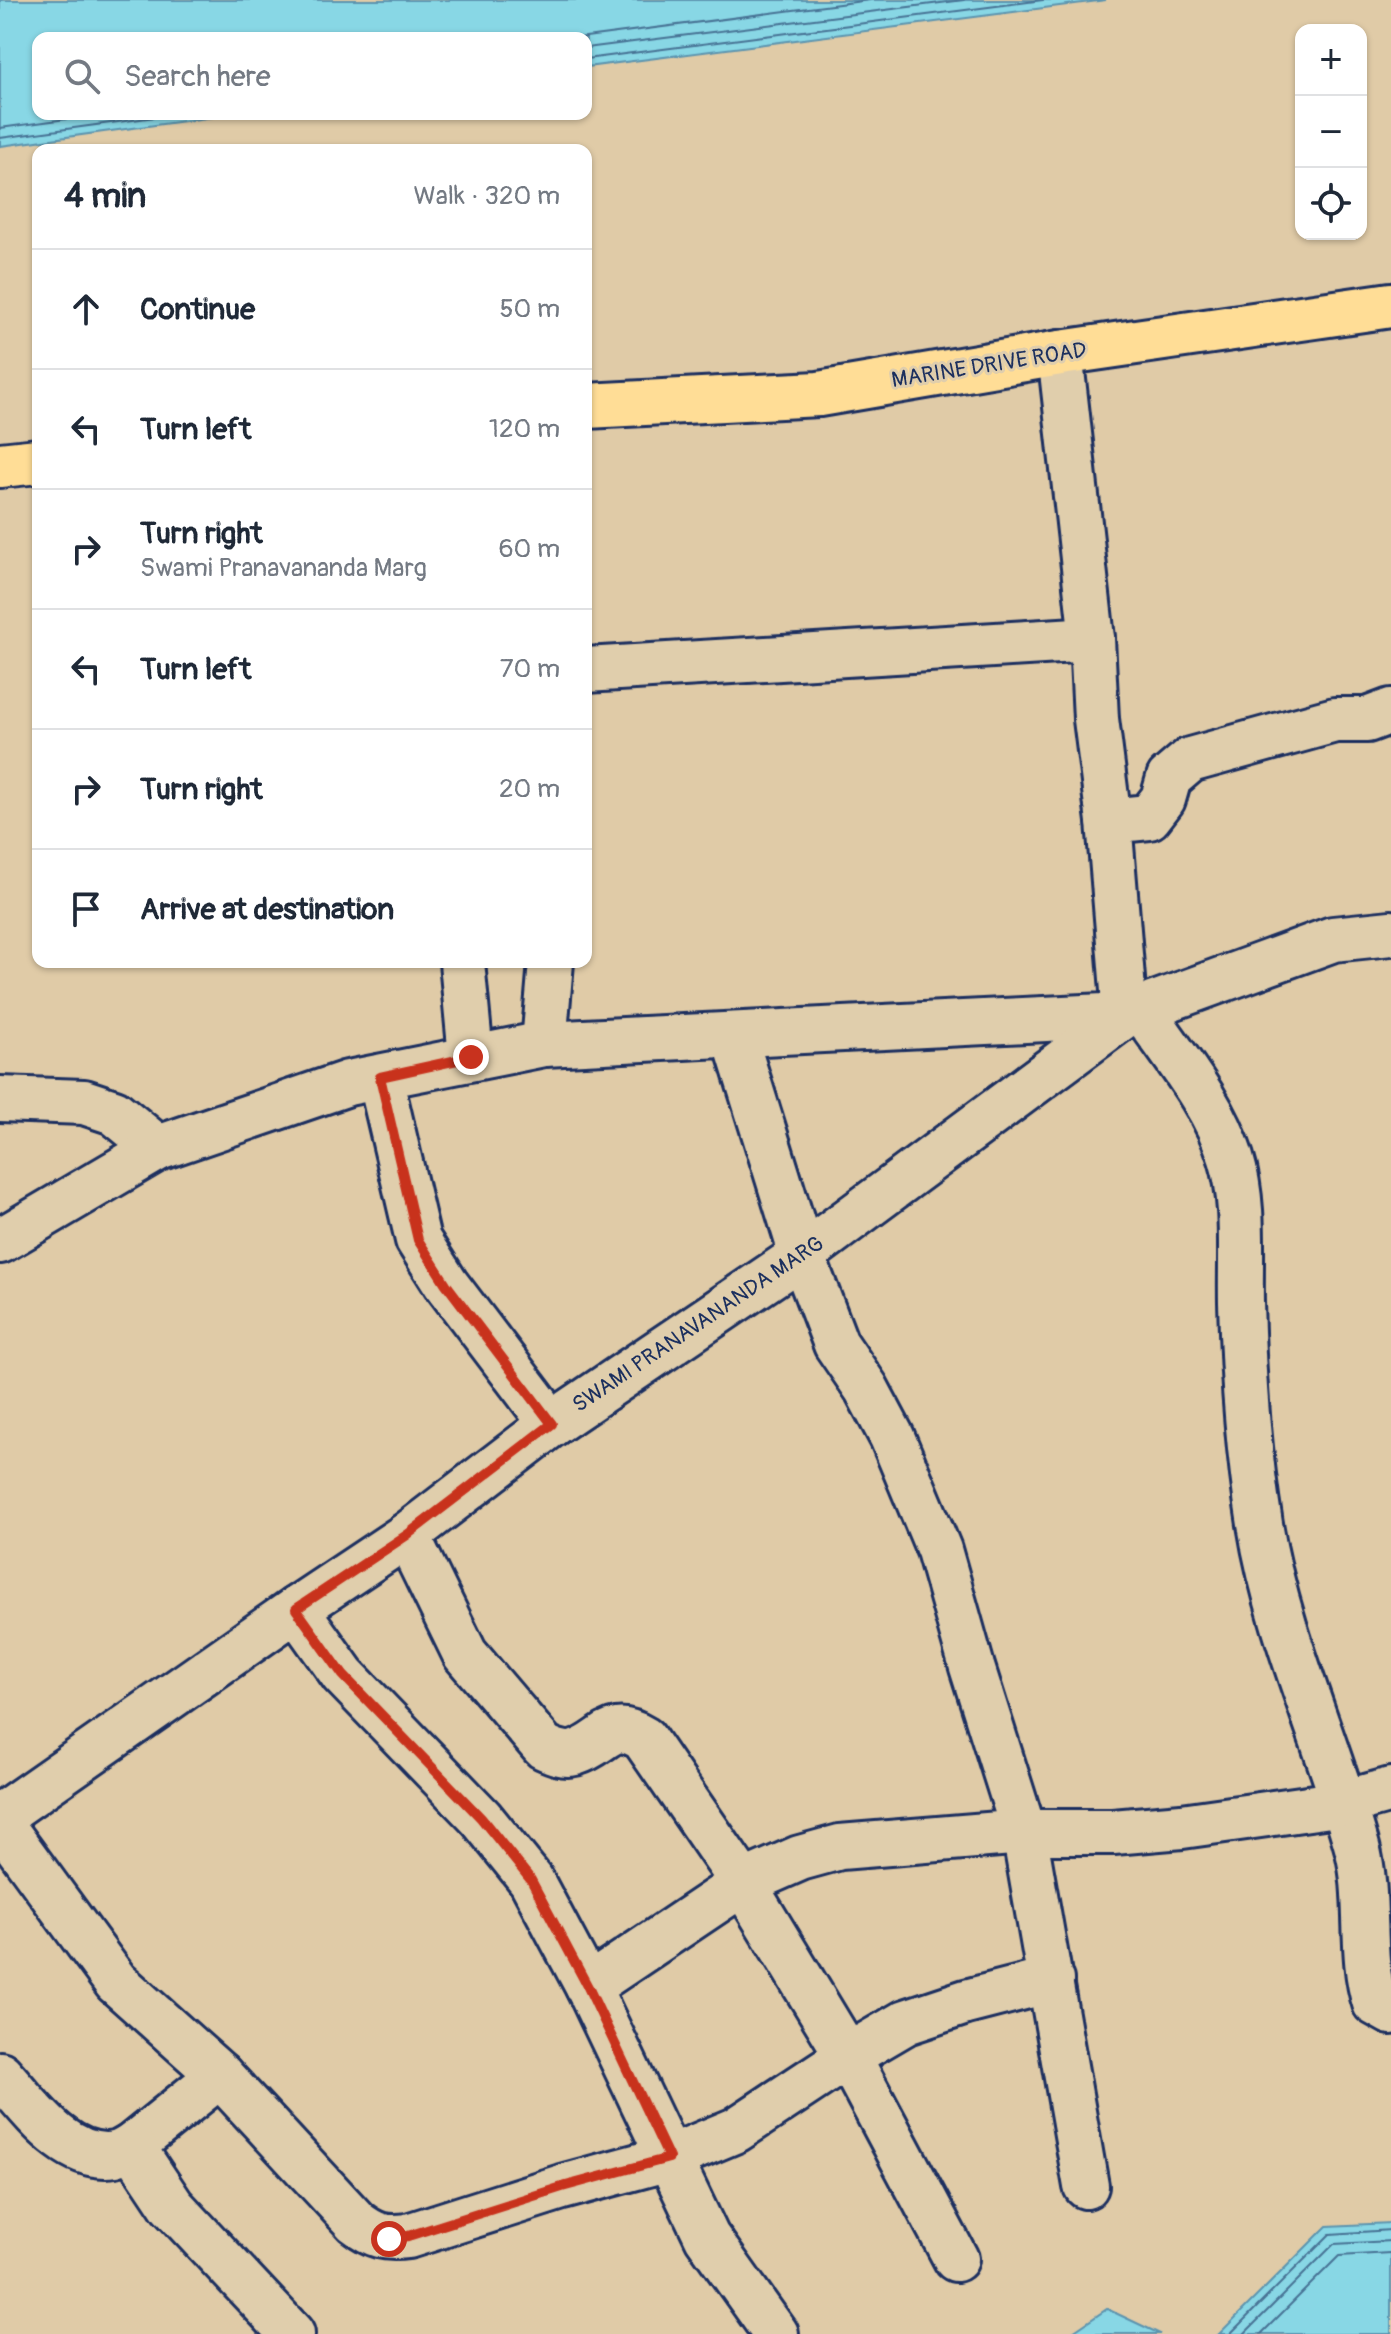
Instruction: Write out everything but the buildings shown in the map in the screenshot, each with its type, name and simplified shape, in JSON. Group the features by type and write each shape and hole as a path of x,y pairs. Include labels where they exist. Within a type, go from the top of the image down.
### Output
{"highway":[{"name":"MARINE DRIVE ROAD","path":"592,406 819,394 1060,353 1391,305"},
{"path":"0,465 32,462"}],"street":[{"path":"1060,353 1092,639 1096,719 1133,1012 1206,1103 1231,1158 1240,1212 1246,1425 1260,1526 1275,1600 1359,1851 1369,1983 1375,2003 1391,2012"},
{"path":"592,670 1092,639"},
{"path":"1109,821 1149,817 1163,799 1169,778 1190,760 1335,720 1367,720 1391,711"},
{"name":"SWAMI PRANAVANANDA MARG","path":"0,1816 407,1535 552,1424 802,1255 1133,1012 1333,939 1391,933"},
{"path":"463,968 471,1057"},
{"path":"544,1044 550,968"},
{"path":"0,1241 158,1148 348,1083 471,1057 544,1044 1133,1012"},
{"path":"734,1035 802,1255 836,1344 866,1388 892,1437 939,1550 1024,1832 1086,2186"},
{"path":"380,1077 418,1240 446,1284 552,1424"},
{"path":"0,1099 84,1102 114,1112 158,1148"},
{"path":"407,1535 465,1654 544,1747 572,1754 617,1729 630,1730 644,1739 743,1883 848,2056 956,2259"},
{"path":"296,1609 343,1675 511,1852 531,1880 588,1987 707,2237 776,2334"},
{"path":"588,1987 743,1883 800,1858 840,1847 1024,1832 1113,1832 1182,1826 1344,1803 1391,1790"},
{"path":"0,1823 116,1982 220,2075 356,2222 371,2234 389,2239 669,2158 736,2130 848,2056 906,2022 966,2002 1051,1980"},
{"path":"0,2074 56,2133 74,2147 96,2154 115,2154 132,2146 220,2075"},
{"path":"132,2146 172,2206 292,2334"}],"water":[{"path":"0,0 1106,0 592,66 592,32 32,32 32,120 192,120 0,146"},
{"path":"1391,2223 1391,2334 1219,2334 1327,2226"},
{"path":"1107,2309 1160,2334 1070,2334"}],"route":[{"path":"389,2239 669,2158 588,1987 531,1880 481,1818 343,1675 296,1609 407,1535 552,1424 446,1284 418,1240 380,1077 471,1057"}]}
